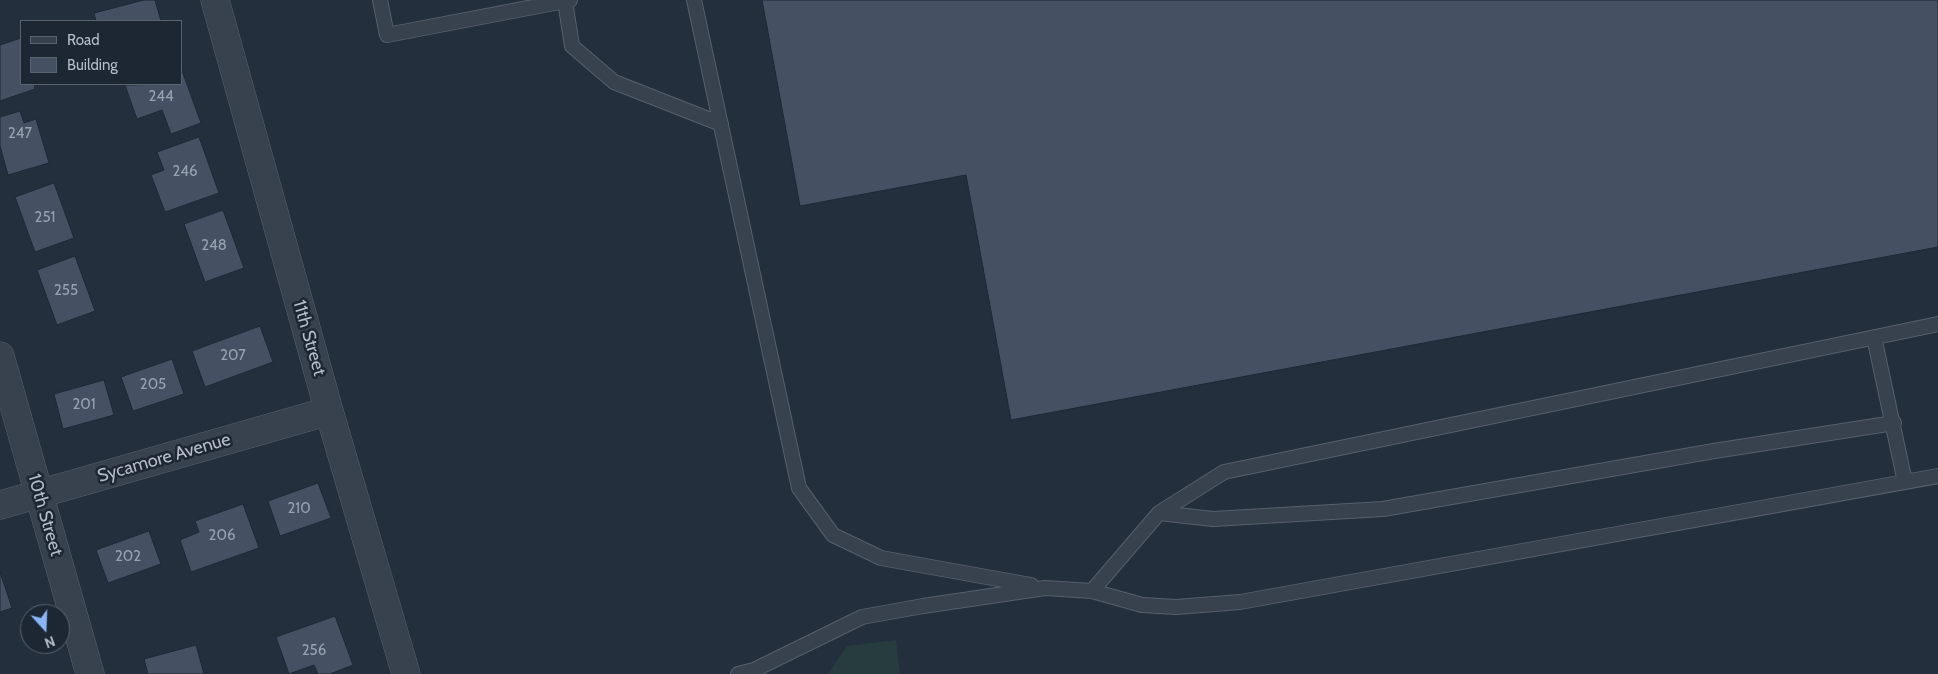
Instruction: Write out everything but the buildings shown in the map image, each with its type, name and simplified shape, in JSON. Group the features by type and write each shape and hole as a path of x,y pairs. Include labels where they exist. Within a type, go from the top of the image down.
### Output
{"street":[{"name":"11th Street","path":"215,0 329,412 406,674"},
{"name":"10th Street","path":"0,356 90,674"},
{"name":"Sycamore Avenue","path":"0,505 329,412"}],"lane":[{"path":"380,0 387,35 567,0 572,46 614,82 721,124"},
{"path":"694,0 799,488 833,535 881,558 1044,588 1092,591 1142,605 1176,607 1240,602 1938,476"},
{"path":"1092,591 1160,512 1224,472 1938,324"},
{"path":"1874,337 1905,482"},
{"path":"1160,512 1213,519 1383,509 1714,451 1894,424"},
{"path":"738,674 754,670 862,618 923,606 1044,588"}],"green space":[{"path":"896,640 900,674 828,674 847,646"}]}
